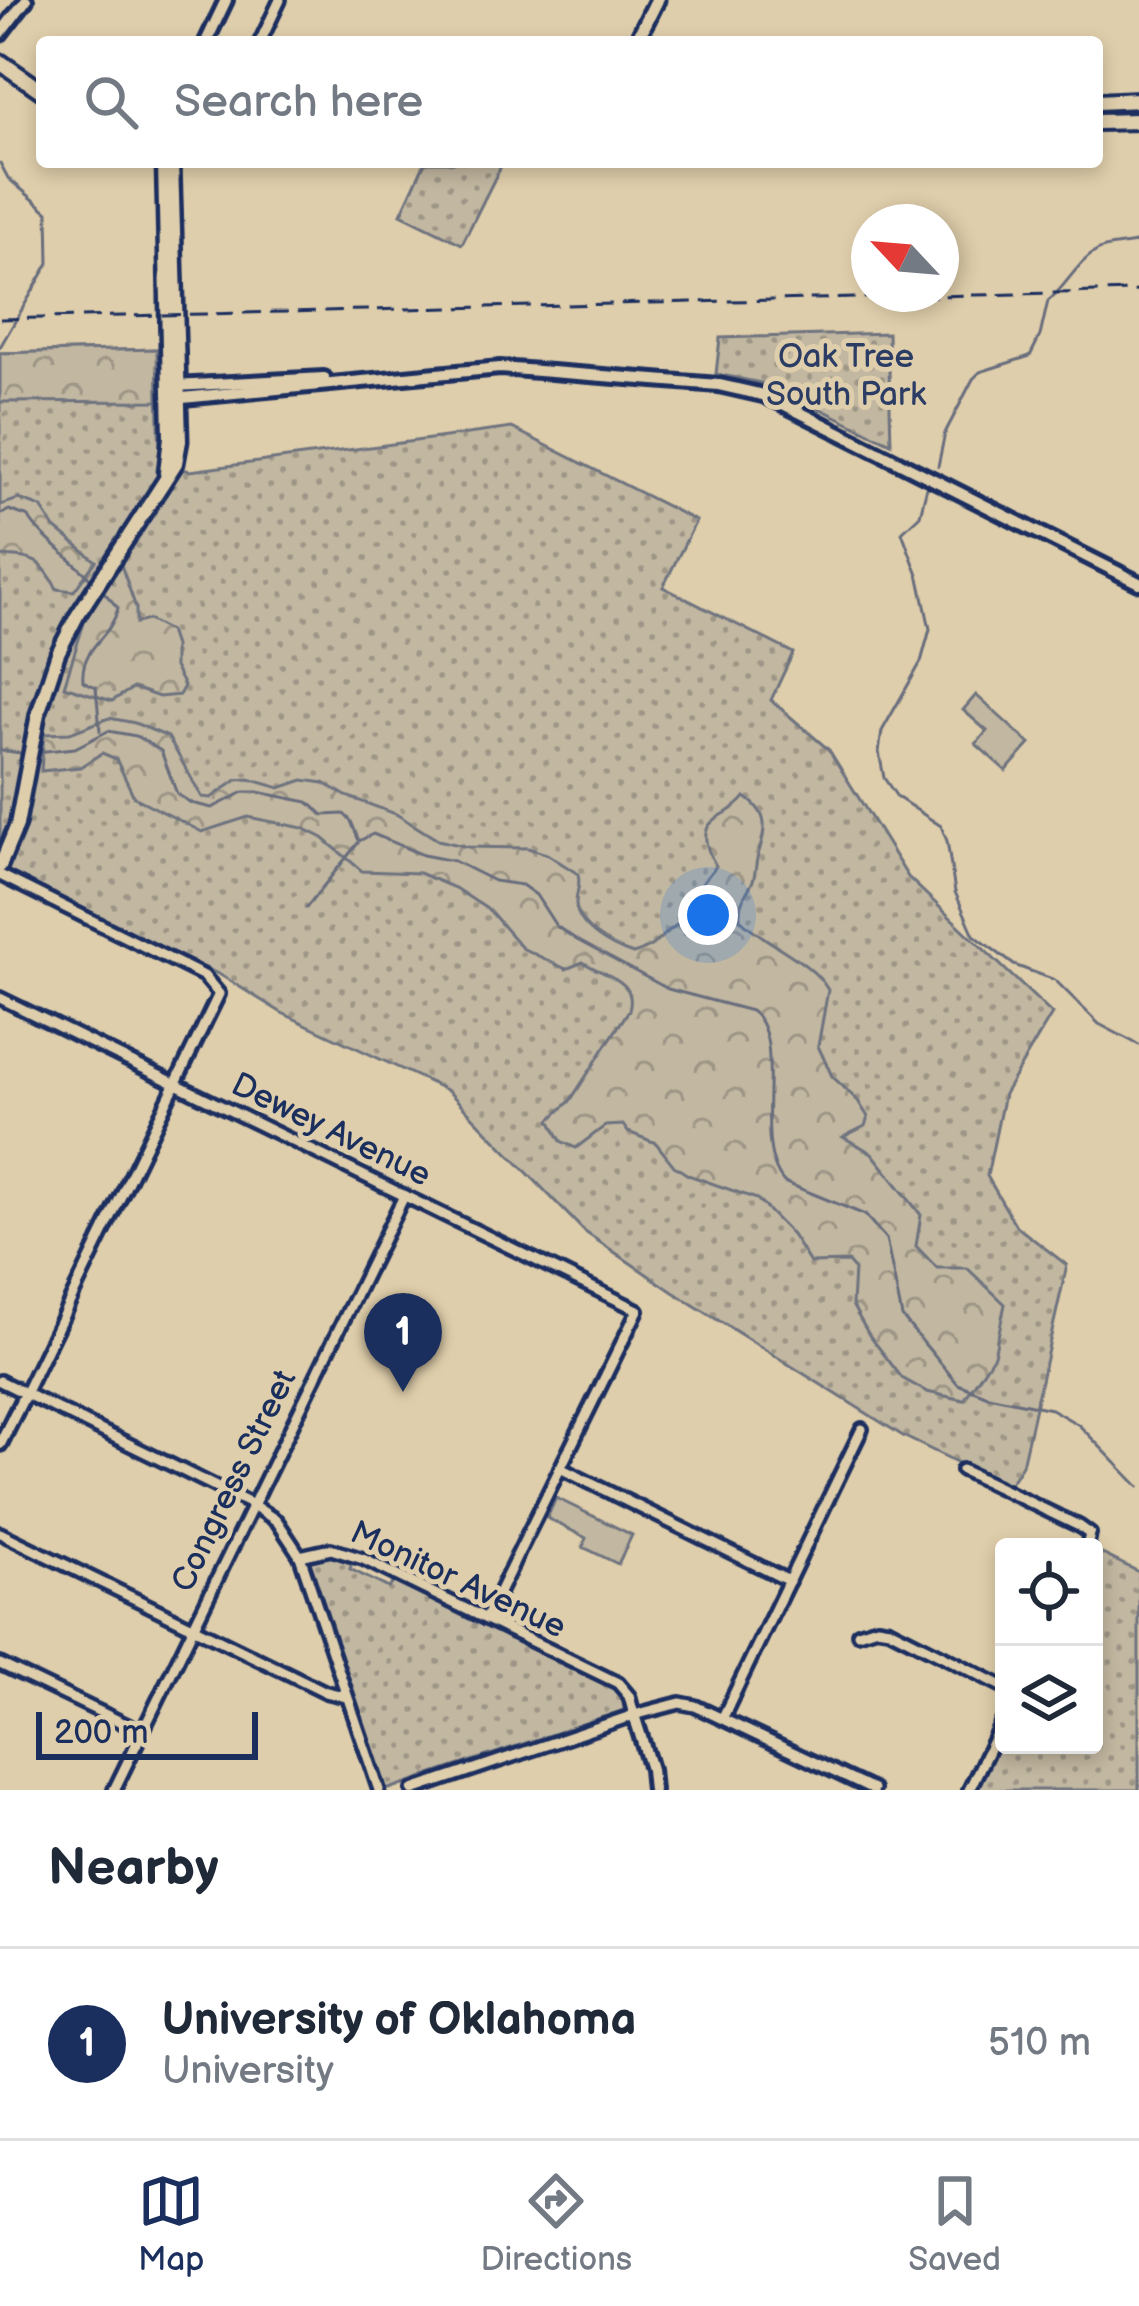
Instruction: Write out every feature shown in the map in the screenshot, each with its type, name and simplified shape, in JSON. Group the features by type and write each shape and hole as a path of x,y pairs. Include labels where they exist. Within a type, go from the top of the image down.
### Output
{"main road":[{"path":"639,36 657,0"},
{"path":"0,62 36,87"},
{"path":"1103,102 1139,100"},
{"path":"1103,122 1139,121"},
{"path":"0,866 17,824 35,728 58,652 171,476 179,451 173,392 168,168"}],"street":[{"path":"0,34 26,0"},
{"path":"209,36 226,0"},
{"path":"263,36 280,0"},
{"path":"173,392 527,368 719,386 764,395 1139,583"},
{"path":"0,875 204,976 218,989 218,1000 0,1444"},
{"name":"Dewey Avenue","path":"0,998 638,1310 560,1468"},
{"name":"Congress Street","path":"114,1790 404,1196"},
{"name":"Monitor Avenue","path":"0,1381 253,1505 278,1521 300,1556 331,1549 348,1553 617,1683 629,1696 634,1715"},
{"path":"723,1717 862,1429"},
{"path":"486,1619 560,1468 789,1581"},
{"path":"962,1470 1079,1526 1089,1538"},
{"path":"0,1533 326,1692 347,1697"},
{"path":"300,1556 379,1790"},
{"path":"858,1634 889,1629 995,1682"},
{"path":"0,1664 142,1732"},
{"path":"413,1790 634,1715 687,1703 873,1790"},
{"path":"634,1715 653,1790"},
{"path":"969,1790 995,1737"}],"green space":[{"path":"422,168 500,168 462,244 401,214"},
{"name":"Oak Tree South Park","path":"888,333 891,443 771,385 716,374 720,338"},
{"path":"157,349 160,462 190,471 512,428 696,521 663,587 793,653 771,700 829,750 908,877 1052,1014 1004,1094 987,1176 1016,1226 1067,1265 1022,1465 1008,1487 903,1436 585,1232 448,1091 282,1013 222,976 0,868 0,353"},
{"path":"157,349 158,401 0,402 0,353"},
{"path":"19,499 41,507 55,528 96,561 74,591 57,589 34,561 0,556 0,505"},
{"path":"120,562 136,608 136,623 148,620 169,631 174,667 184,686 179,695 159,697 133,688 112,701 64,686 88,610"},
{"path":"976,695 1030,744 1006,771 976,744 987,731 963,710"},
{"path":"109,718 168,737 202,797 211,798 237,780 280,788 303,780 324,783 396,814 438,840 547,854 578,874 576,903 588,928 633,954 689,918 690,897 716,866 708,849 708,828 745,797 753,803 764,830 740,919 811,970 828,990 818,1046 832,1076 868,1117 865,1126 843,1137 872,1153 921,1215 916,1246 937,1268 967,1268 1005,1304 994,1355 964,1400 927,1392 902,1378 852,1305 854,1269 848,1262 810,1263 792,1235 757,1199 688,1175 656,1143 628,1132 623,1125 605,1126 576,1148 561,1141 550,1120 570,1101 629,1010 624,985 583,962 566,969 522,948 490,911 455,888 419,873 362,871 323,838 303,828 248,817 202,832 134,797 116,759 102,753 80,767 41,771 44,734 70,733"},
{"path":"556,1498 632,1535 618,1564 583,1547 586,1538 547,1518"},
{"path":"325,1552 353,1559 350,1569 389,1588 394,1581 617,1690 624,1710 386,1790 308,1569 309,1557"},
{"path":"1103,1554 1139,1572 1139,1790 974,1790 995,1747 995,1754 1103,1754"}],"waterway":[{"path":"0,163 8,178 48,212 49,263 0,347"},
{"path":"938,466 945,433 973,379 980,372 1030,356 1048,301 1092,254 1139,242"},
{"path":"927,487 920,515 902,532 930,629 921,662 882,731 879,752 884,778 897,797 941,826 955,892 974,935 1014,965 1055,980 1099,1024 1139,1045"},
{"path":"0,515 9,510 29,517 95,583"},
{"path":"100,731 96,687 83,681 83,669 118,608 102,590"},
{"path":"36,752 75,748 108,731 136,736 161,751 177,794 191,803 212,808 244,792 258,792 308,802 323,815 344,814 359,841 373,834 423,855 454,861 494,881 522,885 536,895 556,926 577,940 668,989 751,1011 762,1024 768,1043 770,1142 784,1182 865,1215 886,1239 902,1317 958,1384 988,1396 1051,1409 1079,1425 1139,1487"},
{"path":"0,750 27,754"},
{"path":"306,908 358,843"}],"railway":[{"path":"0,319 1139,291"}],"place":[{"name":"University of Oklahoma","path":"403,1392"}]}
